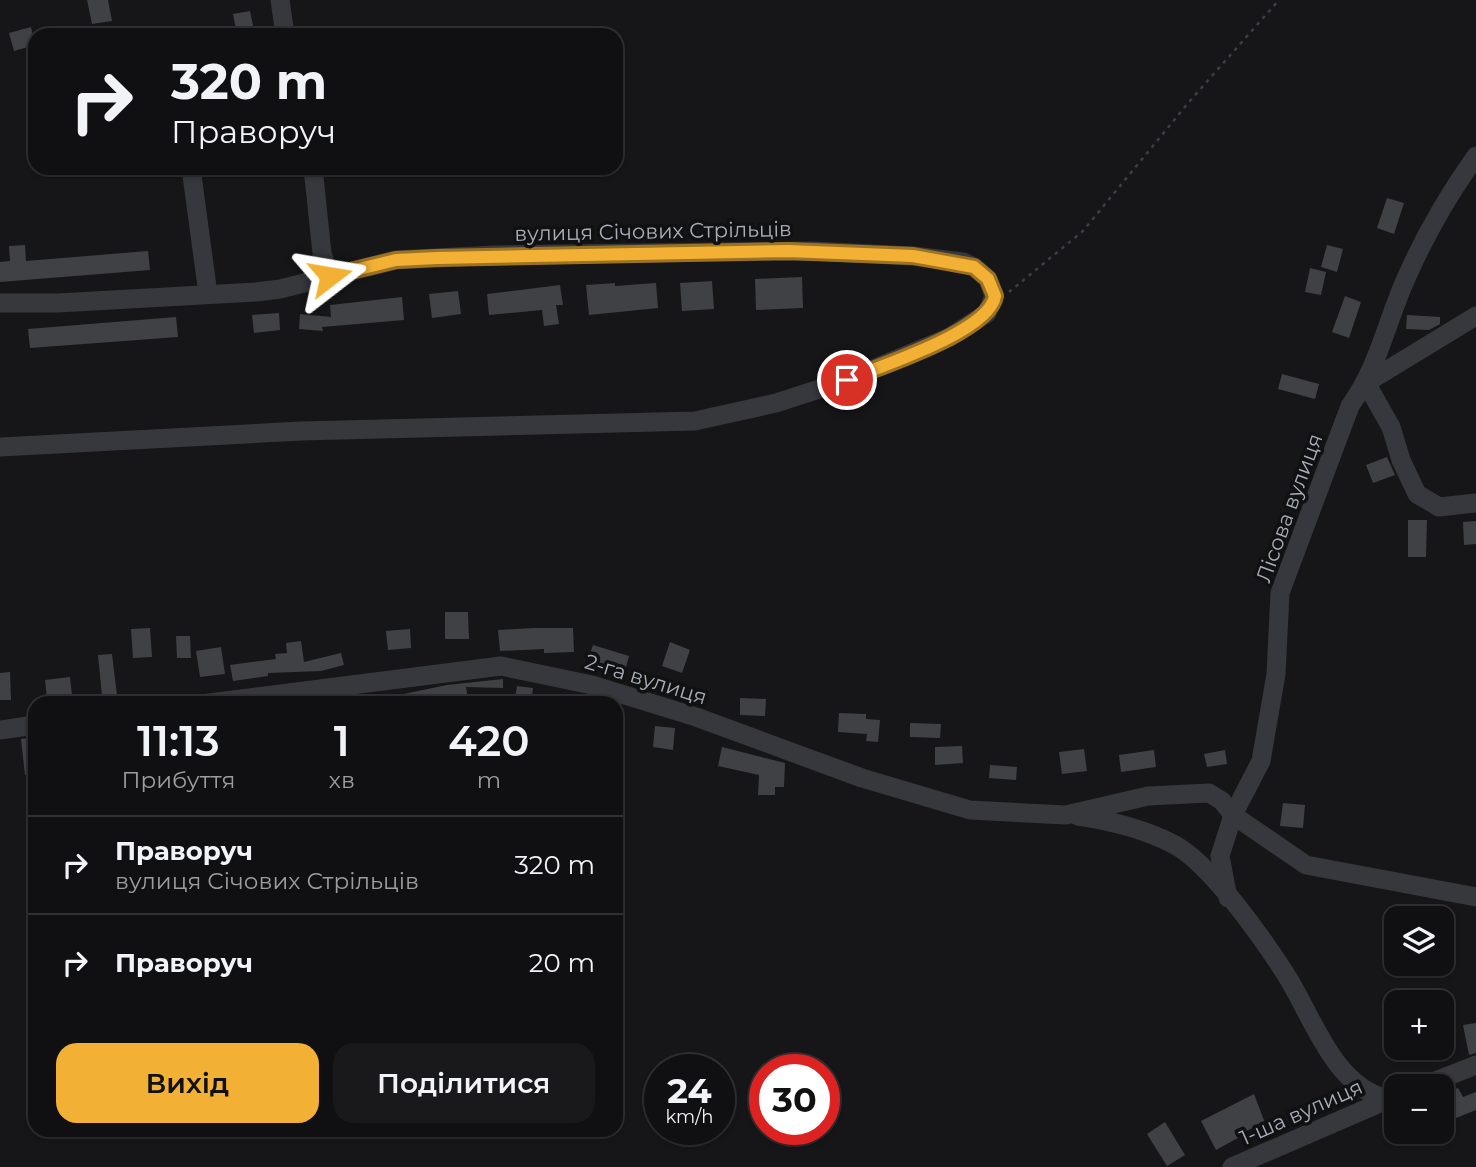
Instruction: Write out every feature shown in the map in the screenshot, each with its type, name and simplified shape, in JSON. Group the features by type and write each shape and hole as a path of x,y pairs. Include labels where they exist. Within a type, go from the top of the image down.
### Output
{"street":[{"path":"280,0 284,28"},
{"name":"Лісова вулиця","path":"1384,1096 1371,1095 1345,1073 1283,970 1228,898 1220,856 1233,815 1261,761 1276,674 1280,593 1350,406 1366,383 1405,282 1453,188 1476,156"},
{"path":"192,175 208,294"},
{"path":"314,175 322,253 330,276"},
{"name":"вулиця Січових Стрільців","path":"0,303 58,303 280,289 396,260 764,252 938,258 974,267 992,286 993,305"},
{"path":"0,446 301,432 695,421 776,403 847,380 950,337 988,313 993,305"},
{"name":"Лісова вулиця","path":"1366,383 1476,316"},
{"path":"1366,383 1391,427 1401,460 1417,494 1438,507 1476,503"},
{"name":"2-га вулиця","path":"265,696 500,666 592,685 696,717 862,778 971,810 1066,815 1118,822 1176,846 1209,871 1228,898"},
{"path":"0,730 28,726"},
{"name":"2-га вулиця","path":"1066,815 1147,796 1209,793 1222,801 1233,815"},
{"path":"1233,815 1306,865 1476,897"},
{"path":"1453,1074 1476,1065"},
{"name":"1-ша вулиця","path":"1232,1167 1384,1100"}],"path":[{"path":"993,305 1083,231 1189,102 1279,0"}],"building":[{"path":"87,0 108,0 112,21 92,24"},
{"path":"250,11 254,28 236,28 233,14"},
{"path":"31,27 28,28 28,47 14,51 9,33"},
{"path":"1387,198 1404,203 1394,234 1377,228"},
{"path":"25,245 26,261 148,251 150,270 0,282 0,262 10,261 9,246"},
{"path":"1327,245 1343,249 1337,272 1321,267"},
{"path":"1310,268 1326,272 1321,295 1305,292"},
{"path":"802,277 803,308 756,310 755,279"},
{"path":"712,281 714,309 682,311 680,283"},
{"path":"615,283 615,286 656,283 658,308 589,315 586,285"},
{"path":"560,285 563,305 556,305 559,324 544,326 542,310 489,315 487,294"},
{"path":"458,291 461,314 432,318 429,294"},
{"path":"1345,296 1361,302 1349,338 1332,332"},
{"path":"402,297 404,320 322,327 323,331 299,329 300,314 331,317 330,305"},
{"path":"279,313 280,330 254,333 252,315"},
{"path":"1407,315 1440,317 1440,324 1429,330 1406,329"},
{"path":"176,317 178,337 30,348 28,329"},
{"path":"1282,374 1319,384 1315,399 1278,389"},
{"path":"1387,457 1395,475 1373,483 1366,465"},
{"path":"1408,520 1427,520 1426,557 1408,557"},
{"path":"1476,521 1476,544 1464,545 1463,522"},
{"path":"445,612 468,612 469,639 445,639"},
{"path":"150,628 152,657 133,658 131,629"},
{"path":"573,628 574,652 544,653 544,649 500,651 498,630"},
{"path":"410,629 411,648 388,650 386,631"},
{"path":"176,636 190,636 191,658 177,658"},
{"path":"301,641 304,662 341,653 344,665 321,671 268,673 268,676 233,681 230,665 276,659 275,654 287,653 286,643"},
{"path":"670,642 690,650 682,673 662,666"},
{"path":"593,645 629,656 625,671 588,659"},
{"path":"221,647 225,674 200,677 196,651"},
{"path":"112,654 117,695 102,696 98,655"},
{"path":"10,672 11,700 0,700 0,673"},
{"path":"70,677 72,695 47,696 45,680"},
{"path":"503,679 503,688 466,687 468,696 394,696 447,685"},
{"path":"517,686 533,688 532,696 515,696"},
{"path":"740,698 766,699 765,716 740,715"},
{"path":"839,713 866,714 866,719 880,720 878,742 866,741 867,734 838,732"},
{"path":"910,723 941,724 940,738 910,737"},
{"path":"655,726 675,728 673,750 653,747"},
{"path":"28,738 28,775 25,775 21,739"},
{"path":"962,746 963,763 935,765 935,747"},
{"path":"722,747 785,763 784,787 775,787 775,795 758,795 759,775 718,766"},
{"path":"1084,749 1087,771 1062,774 1059,752"},
{"path":"1154,750 1156,767 1121,772 1119,755"},
{"path":"1225,750 1227,764 1207,767 1204,754"},
{"path":"990,765 1017,767 1016,780 989,778"},
{"path":"1283,803 1305,805 1303,828 1280,826"},
{"path":"1476,1023 1476,1053 1469,1055 1463,1025"},
{"path":"1458,1088 1463,1097 1476,1092 1476,1110 1454,1119 1454,1090"},
{"path":"1254,1094 1265,1123 1236,1135 1238,1138 1216,1150 1201,1121"},
{"path":"1165,1122 1185,1155 1167,1166 1147,1134"}],"route":[{"path":"330,276 396,260 495,255 812,251 938,258 963,262 988,279 995,296 988,313 950,337 847,380"}]}
